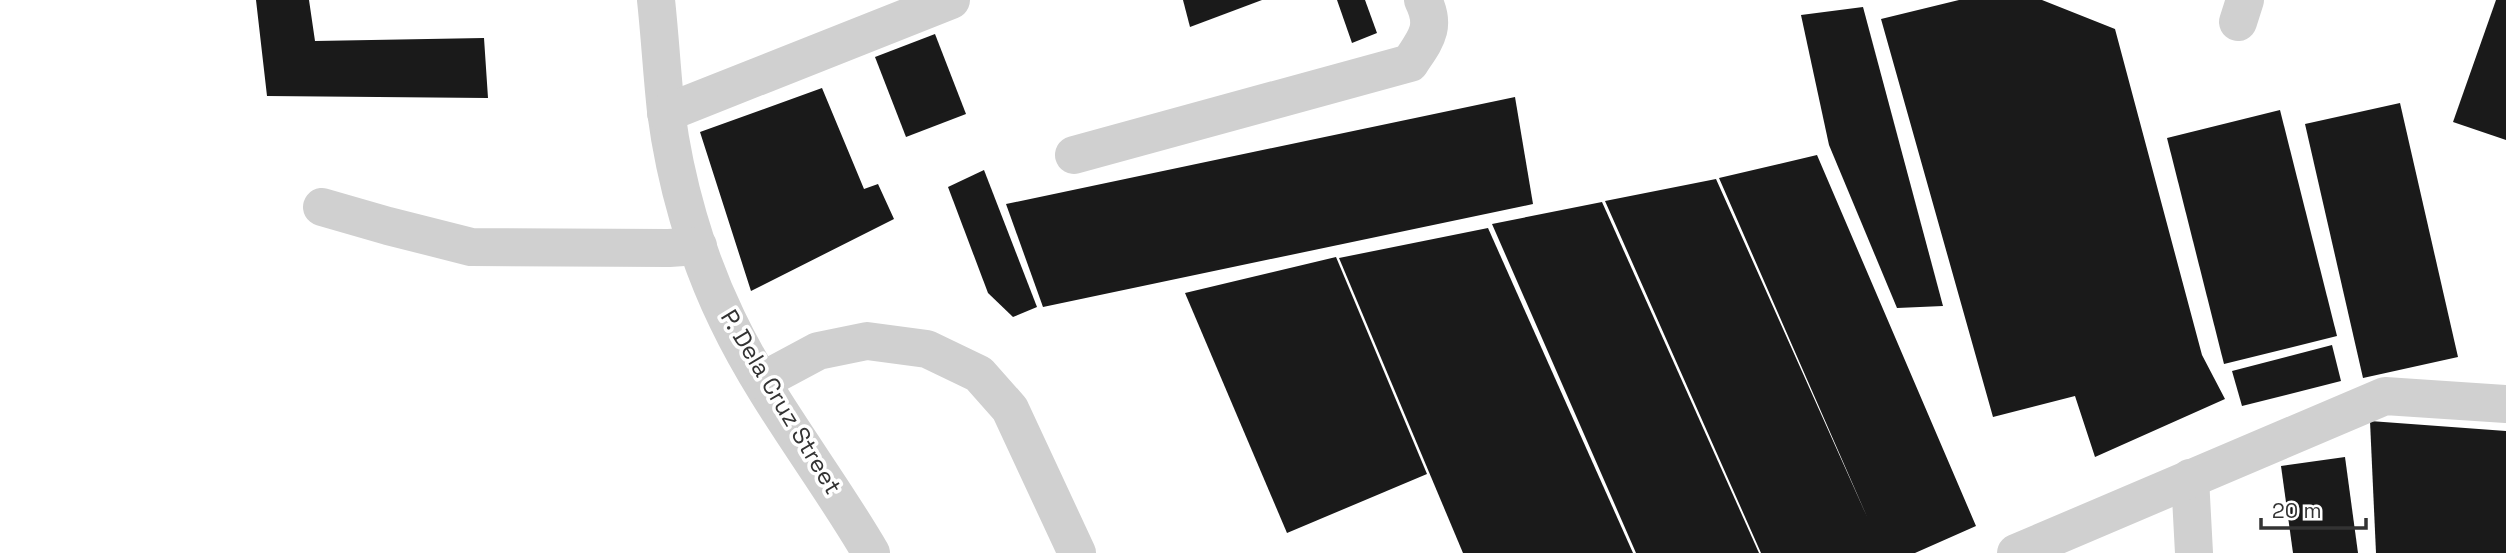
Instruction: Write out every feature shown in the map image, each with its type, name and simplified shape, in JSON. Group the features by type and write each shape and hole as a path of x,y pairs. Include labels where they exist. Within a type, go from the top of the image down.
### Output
{"street":[{"name":"P. Dela Cruz Street","path":"656,0 666,113 680,182 704,267 727,320 762,381 872,553"},
{"path":"666,113 951,0"},
{"path":"1074,155 1410,63 1428,34 1430,15 1423,0"},
{"path":"322,207 471,247 698,246"},
{"path":"762,381 818,351 867,341 927,349 979,374 1010,409 1077,553"},
{"path":"2016,553 2385,396 2506,404"},
{"path":"2190,478 2194,553"}],"building":[{"path":"256,0 309,0 315,41 484,38 488,98 267,96"},
{"path":"1183,0 1262,0 1190,27"},
{"path":"1337,0 1365,0 1377,33 1352,43"},
{"path":"1959,0 2042,0 2115,29 2202,355 2225,399 2095,457 2075,396 1993,417 1881,19"},
{"path":"2496,0 2506,0 2506,140 2453,122"},
{"path":"1863,7 1943,306 1897,308 1829,145 1801,15"},
{"path":"935,34 966,114 906,137 875,57"},
{"path":"822,88 864,189 878,184 894,219 751,291 700,132"},
{"path":"1515,97 1533,204 1043,307 1006,204"},
{"path":"2400,103 2458,357 2363,378 2305,124"},
{"path":"2280,110 2337,336 2224,364 2167,138"},
{"path":"1817,155 1976,526 1915,553 1761,553 1605,201 1716,179 1868,519 1719,178"},
{"path":"984,170 1037,307 1013,317 988,293 948,187"},
{"path":"1602,202 1759,553 1636,553 1492,224"},
{"path":"1488,228 1633,553 1463,553 1339,258"},
{"path":"1336,257 1427,474 1287,533 1185,293"},
{"path":"2332,345 2341,381 2242,406 2232,371"},
{"path":"2370,421 2506,431 2506,553 2376,553"},
{"path":"2345,457 2358,553 2293,553 2281,466"}]}
